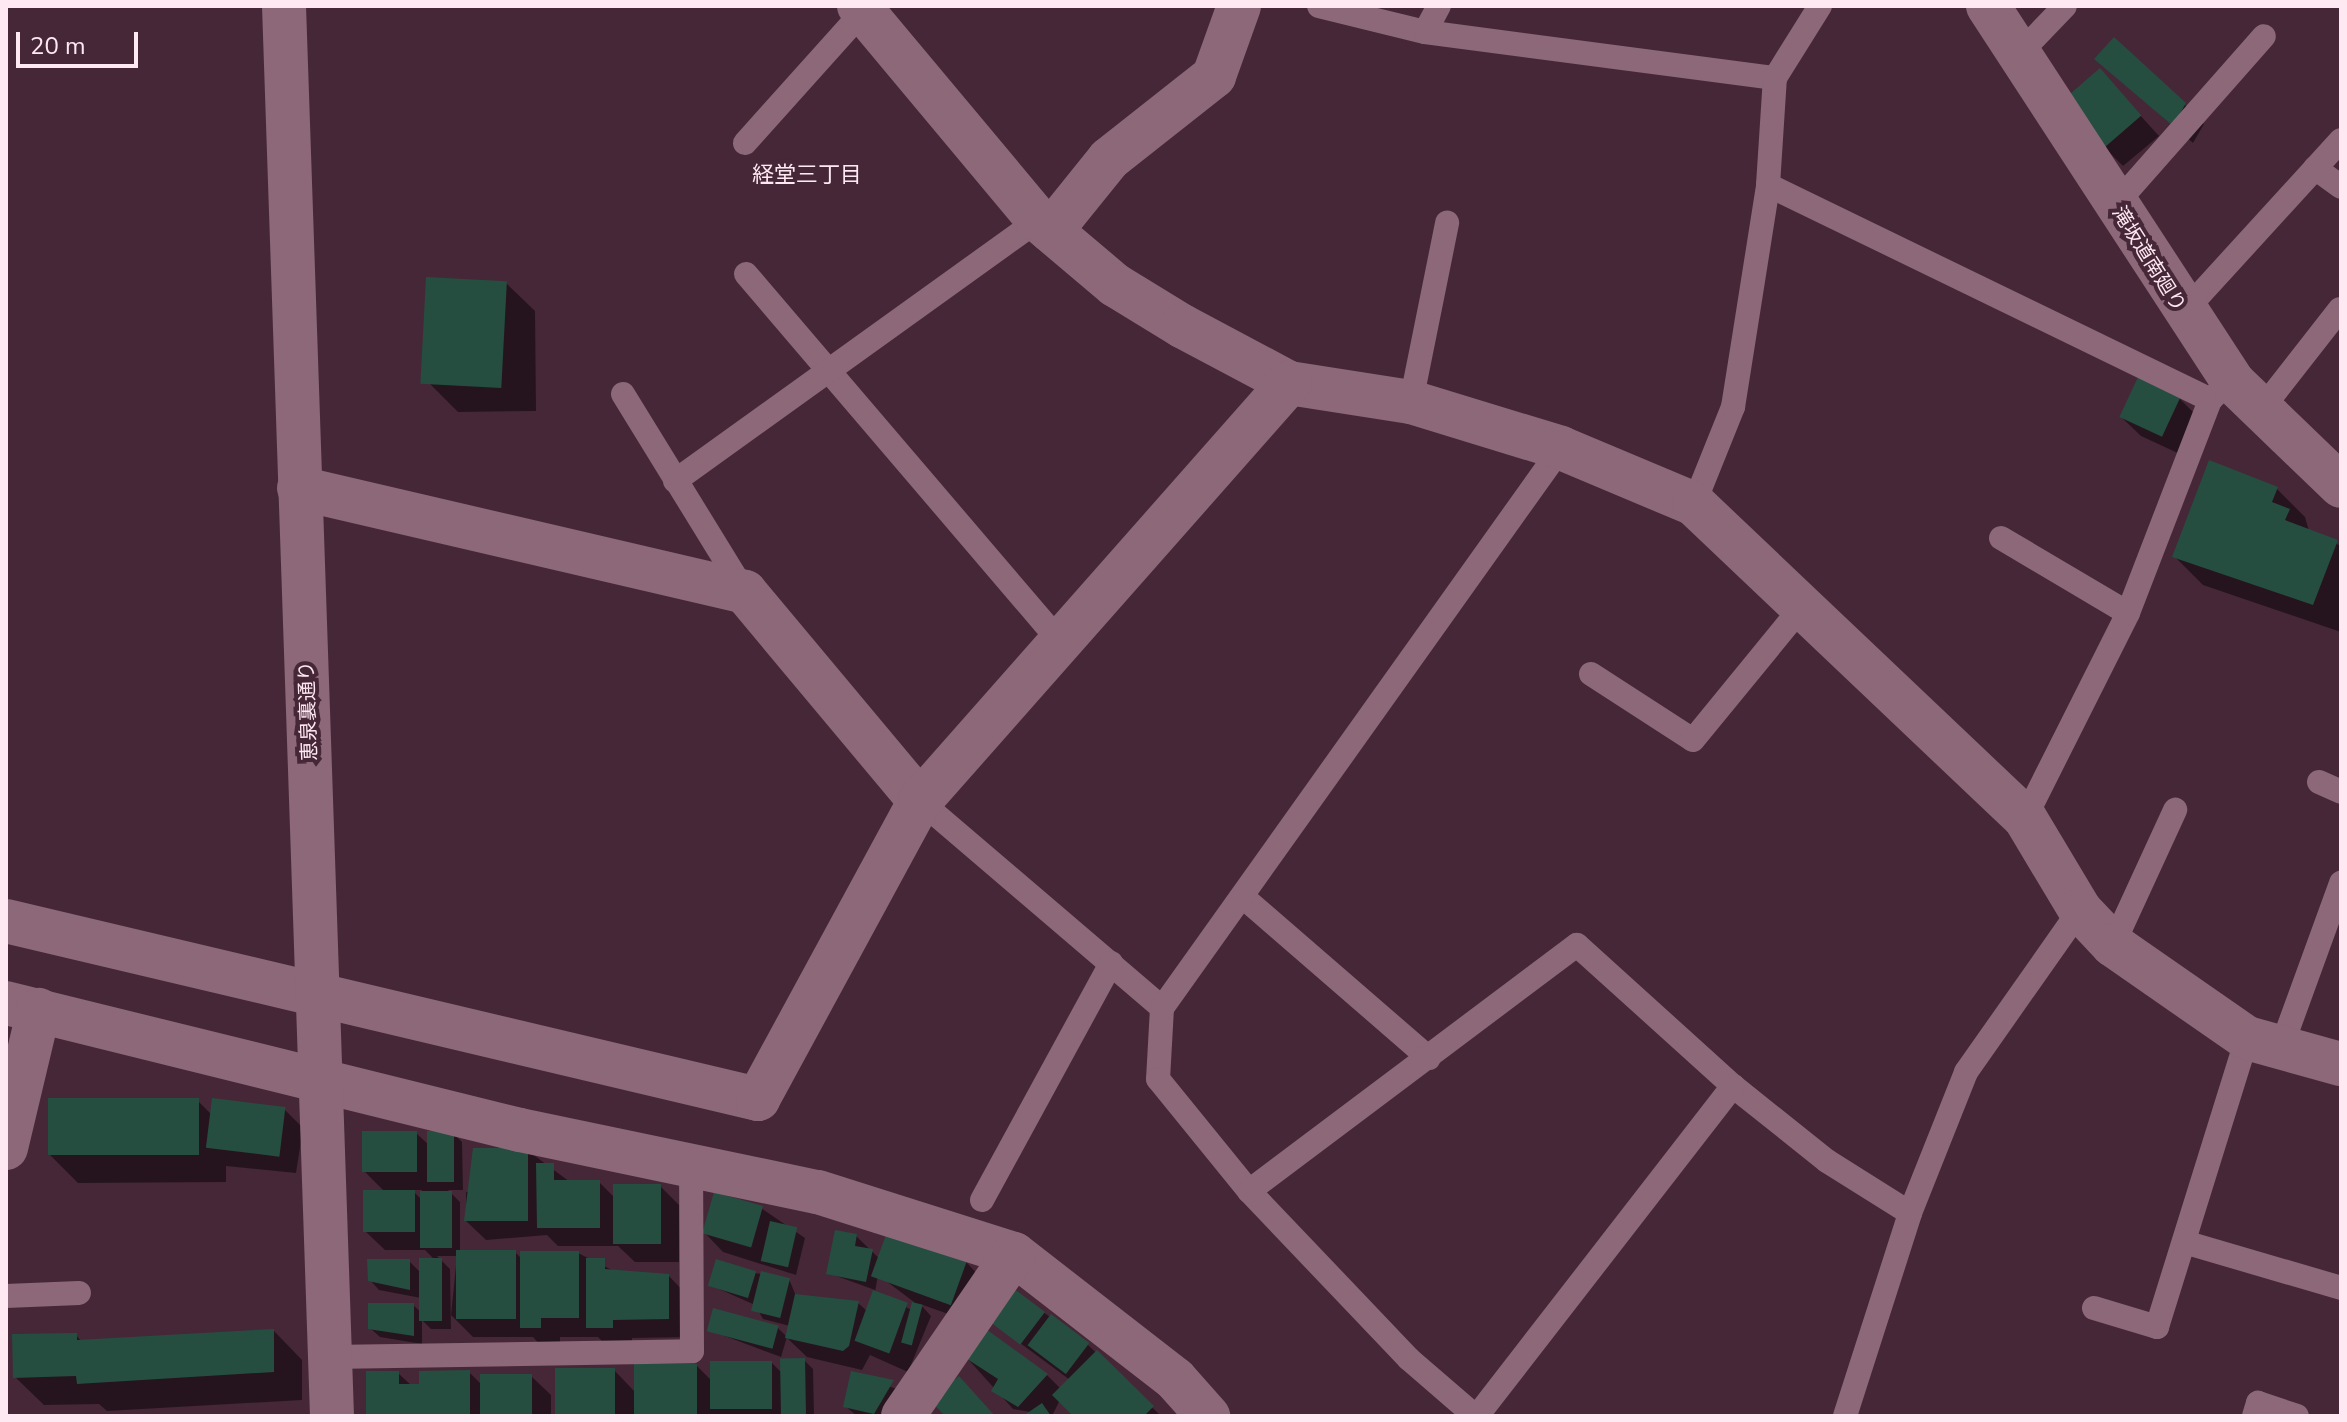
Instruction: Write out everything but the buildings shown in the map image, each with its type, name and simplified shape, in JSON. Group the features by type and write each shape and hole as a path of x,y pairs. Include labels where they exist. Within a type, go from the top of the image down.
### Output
{"street":[{"name":"恵泉裏通り","path":"284,6 332,1416"},
{"path":"1044,226 1109,159 1214,76 1239,6"},
{"name":"滝坂道南廻り","path":"1988,6 2234,397 2341,486"},
{"path":"864,8 1044,226 1115,285 1289,383 1411,402 1561,448 1694,504 2025,818 2080,910 2113,945 2264,1043 2341,1064"},
{"path":"6,921 758,1099 920,801 1064,646 1289,383"},
{"path":"299,488 745,592 920,801"},
{"path":"6,1148 23,1007 691,1169 818,1192 1014,1254 1175,1379 1208,1416"},
{"path":"903,1416 1014,1254"}],"lane":[{"path":"1319,6 1425,32 1775,78"},
{"path":"1425,32 1439,6"},
{"path":"1694,504 1733,407 1768,185 1775,78 1820,6"},
{"path":"2019,54 2065,6"},
{"path":"745,143 864,8"},
{"path":"2115,205 2264,36"},
{"path":"2183,313 2341,140"},
{"path":"2315,168 2341,187"},
{"path":"1768,185 2234,397"},
{"path":"1411,402 1447,223"},
{"path":"675,481 1044,226"},
{"path":"746,274 1064,646"},
{"path":"2025,818 2234,397 2340,309"},
{"path":"623,394 745,592"},
{"path":"1561,448 1162,1008 1158,1079 1249,1191 1409,1359 1476,1416 1733,1086"},
{"path":"2001,538 2128,613"},
{"path":"1591,674 1693,740 1802,607"},
{"path":"920,801 1162,1008"},
{"path":"2113,945 2175,810"},
{"path":"2094,1308 2157,1327 2184,1242 2264,1043 2341,883"},
{"path":"1243,897 1429,1058"},
{"path":"1845,1416 1910,1213 1966,1072 2080,910"},
{"path":"1249,1191 1577,945 1733,1086 1827,1161 1910,1213"},
{"path":"982,1200 1111,963"},
{"path":"330,1357 692,1351 691,1169"},
{"path":"2184,1242 2341,1288"},
{"path":"6,1296 79,1293"},
{"path":"2254,1416 2258,1403 2297,1416"}],"district":[{"name":"経堂三丁目","path":"807,176"}]}
